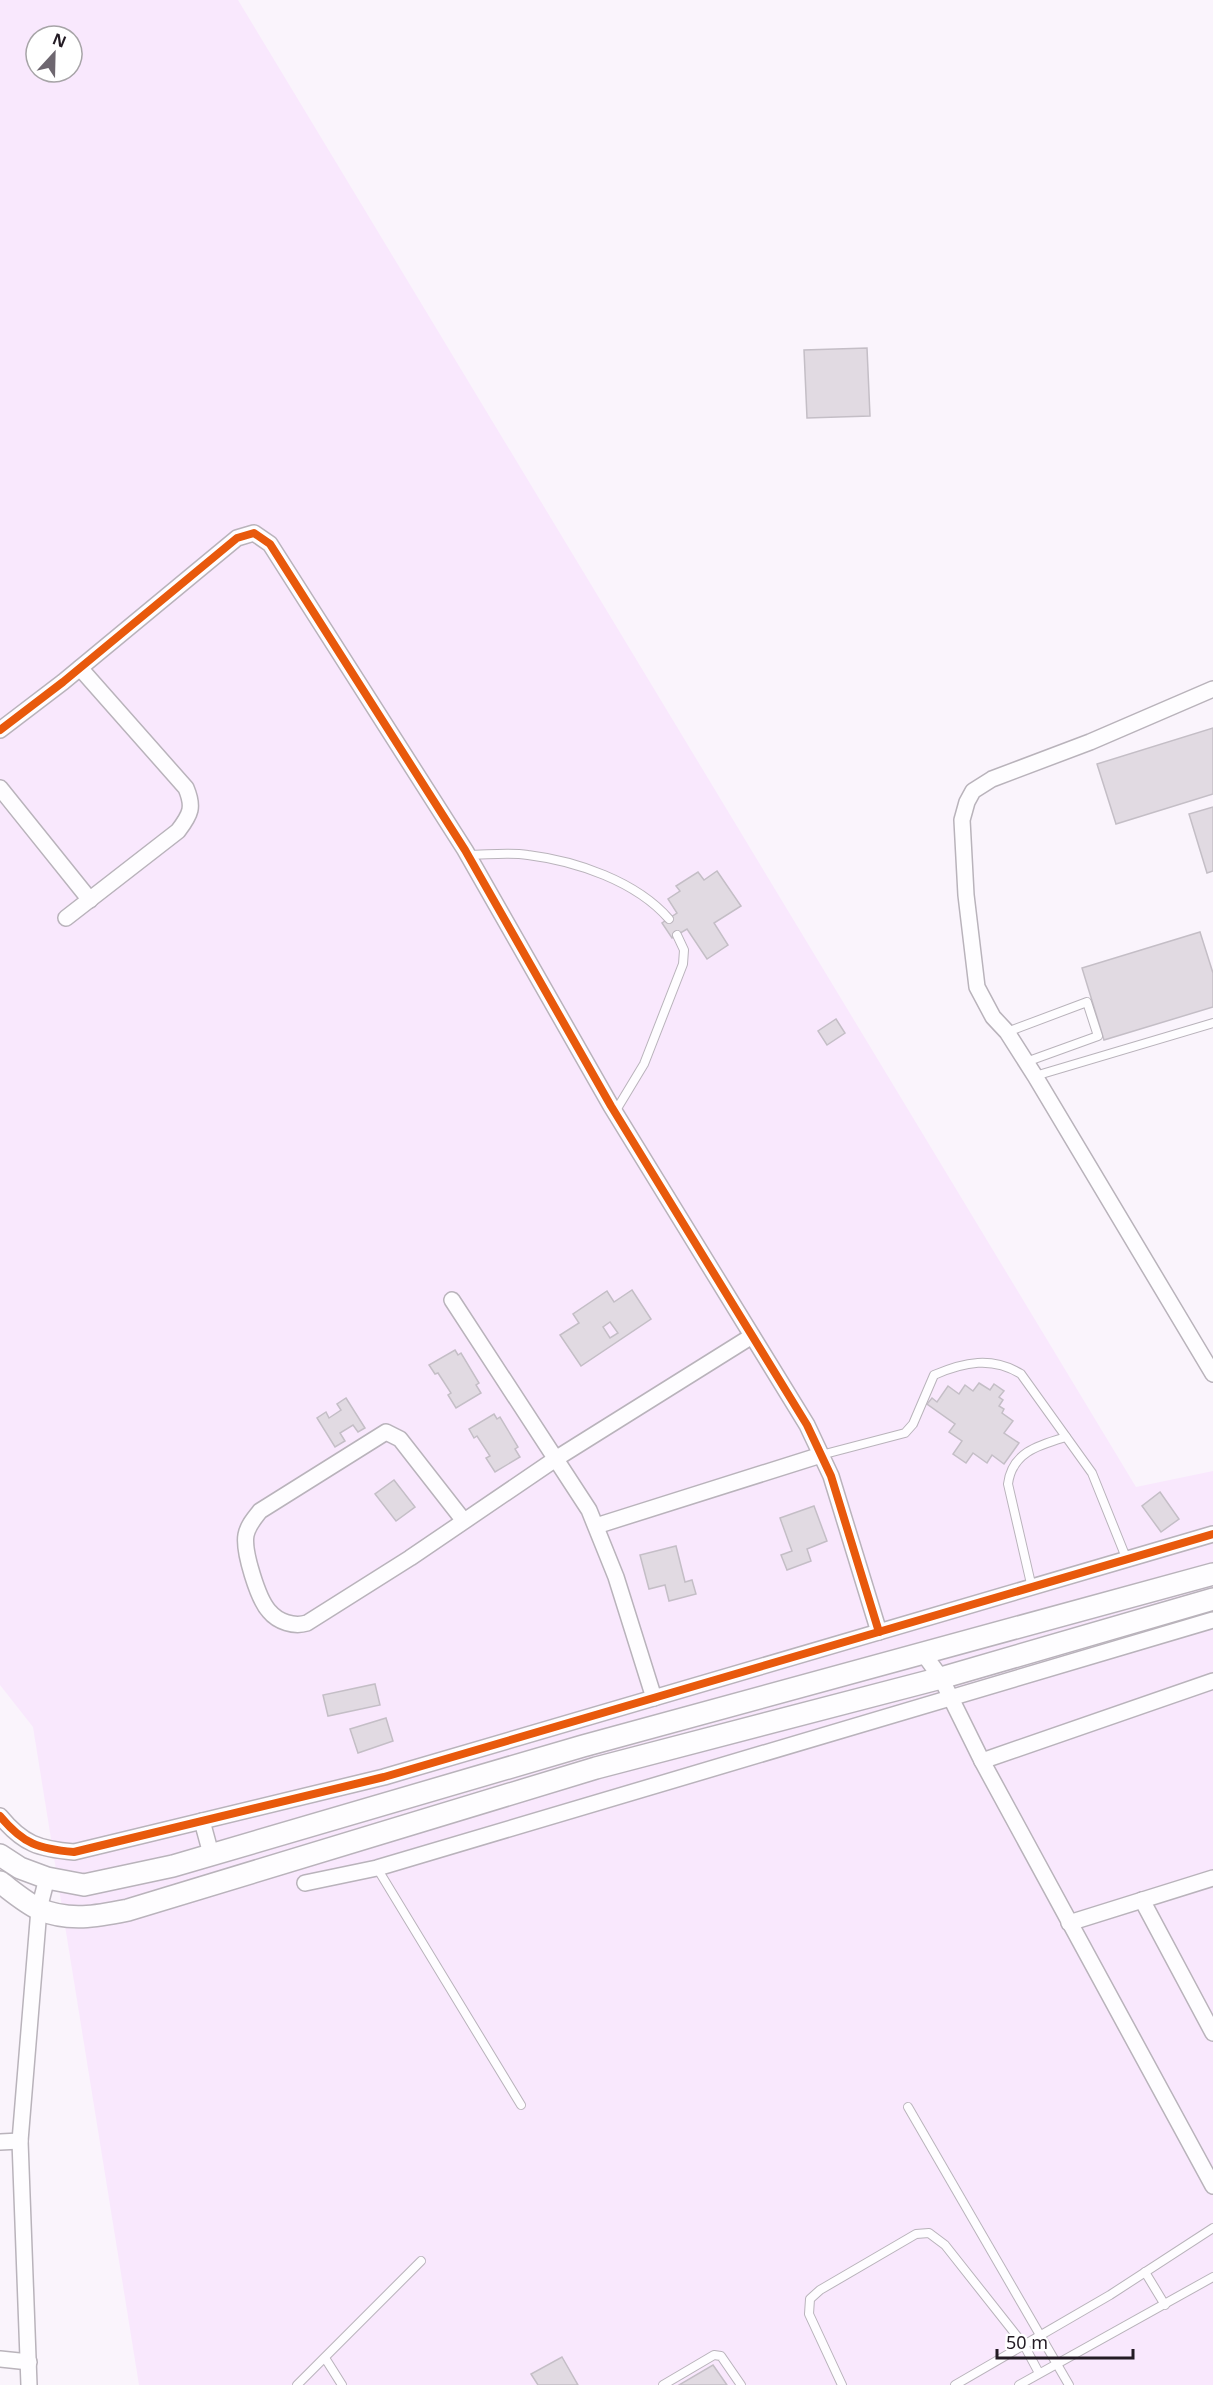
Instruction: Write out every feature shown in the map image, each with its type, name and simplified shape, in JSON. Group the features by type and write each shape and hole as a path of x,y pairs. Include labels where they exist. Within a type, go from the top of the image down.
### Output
{"street":[{"path":"0,730 80,668 237,538 254,533 270,543 467,855 615,1113 807,1425 831,1476 879,1632"},
{"path":"66,918 178,831 191,814 192,801 186,788 80,668"},
{"path":"1213,689 1090,742 992,779 973,791 962,820 966,895 977,987 993,1017 1007,1032 1035,1076 1213,1374"},
{"path":"0,788 90,900"},
{"path":"452,1300 589,1510 616,1577 654,1698"},
{"path":"464,1521 400,1439 386,1432 260,1511 250,1524 245,1550 269,1612 297,1626 307,1623 464,1521 557,1458 752,1336"},
{"path":"596,1526 821,1455"},
{"path":"0,1816 23,1839 45,1849 74,1852 384,1777 1213,1534"},
{"path":"0,1855 20,1868 47,1878 84,1885 173,1866 583,1746 1213,1574"},
{"path":"305,1883 377,1868 814,1739 945,1687 1213,1599"},
{"path":"0,1882 39,1909 74,1917 91,1918 128,1910 596,1768 945,1687 1213,1620"},
{"path":"923,1653 945,1687 1069,1923 1213,2186"},
{"path":"982,1761 1213,1680"},
{"path":"202,1821 211,1854"},
{"path":"29,2385 20,2141 39,1909 47,1878"},
{"path":"1069,1923 1213,1878"},
{"path":"1142,1900 1213,2033"},
{"path":"0,2142 20,2141"},
{"path":"0,2359 29,2362"}],"lane":[{"path":"467,855 527,855 591,870 636,892 659,908 669,919"},
{"path":"615,1113 644,1064 683,964 684,950 678,935"},
{"path":"1007,1032 1087,1002 1098,1035 1025,1063"},
{"path":"1035,1076 1213,1023"},
{"path":"821,1455 905,1433 913,1424 934,1375 958,1365 989,1362 1006,1364 1021,1374 1092,1473 1127,1560"},
{"path":"1032,1588 1008,1484 1010,1473 1017,1459 1035,1447 1066,1437"},
{"path":"377,1868 521,2105"},
{"path":"908,2107 1069,2385"},
{"path":"955,2385 1146,2272 1213,2228"},
{"path":"842,2385 809,2314 810,2299 820,2290 916,2234 929,2233 945,2245 1024,2345 1039,2373"},
{"path":"297,2385 421,2261"},
{"path":"1146,2272 1165,2305"},
{"path":"1019,2385 1213,2277"},
{"path":"663,2385 714,2355 721,2356 741,2385"},
{"path":"325,2358 342,2385"}],"shaded area":[{"path":"0,0 238,0 1136,1487 1213,1471 1213,2385 139,2385 33,1727 0,1685"}],"building":[{"path":"867,348 870,416 807,418 804,350"},
{"path":"1213,728 1213,794 1116,824 1097,764"},
{"path":"1213,807 1213,871 1207,873 1189,814"},
{"path":"717,871 741,906 714,923 728,945 707,959 687,929 672,938 662,923 677,913 668,899 680,891 676,886 698,872 704,880"},
{"path":"1200,932 1213,973 1213,1007 1104,1040 1082,968"},
{"path":"836,1019 845,1033 827,1045 818,1031"},
{"path":"632,1290 651,1319 581,1366 560,1335 579,1323 573,1314 607,1291 614,1302","holes":["610,1322 618,1333 610,1338 603,1327"]},
{"path":"455,1350 458,1355 461,1353 479,1383 476,1385 481,1393 456,1408 448,1395 451,1393 438,1373 435,1374 429,1365"},
{"path":"979,1383 990,1390 994,1384 1004,1391 999,1397 1003,1400 999,1406 1004,1409 1002,1413 1013,1421 1004,1433 1019,1443 1004,1464 992,1455 987,1463 973,1453 966,1463 953,1454 962,1441 949,1432 955,1424 927,1404 932,1398 937,1402 948,1386 959,1394 965,1385 973,1391"},
{"path":"346,1398 365,1428 358,1432 353,1425 340,1433 345,1441 335,1447 317,1418 326,1412 329,1418 341,1410 337,1404"},
{"path":"494,1414 497,1419 500,1417 518,1447 515,1449 520,1457 495,1472 486,1458 490,1456 477,1436 474,1438 469,1429"},
{"path":"394,1480 415,1507 396,1521 375,1494"},
{"path":"1160,1492 1179,1519 1161,1532 1142,1506"},
{"path":"814,1506 827,1541 807,1549 811,1561 787,1570 781,1555 792,1551 780,1518"},
{"path":"676,1546 685,1582 692,1580 696,1594 669,1601 665,1585 649,1589 640,1555"},
{"path":"375,1684 380,1705 328,1716 323,1695"},
{"path":"386,1718 393,1741 358,1753 350,1729"},
{"path":"562,2357 578,2385 538,2385 531,2374"},
{"path":"713,2365 727,2385 679,2385"}],"cycle path":[{"path":"0,730 63,682 237,538 254,533 270,544 465,850 611,1106 807,1425 831,1476 879,1632"},
{"path":"0,1816 16,1833 32,1843 41,1847 74,1852 384,1777 1213,1534"}]}
